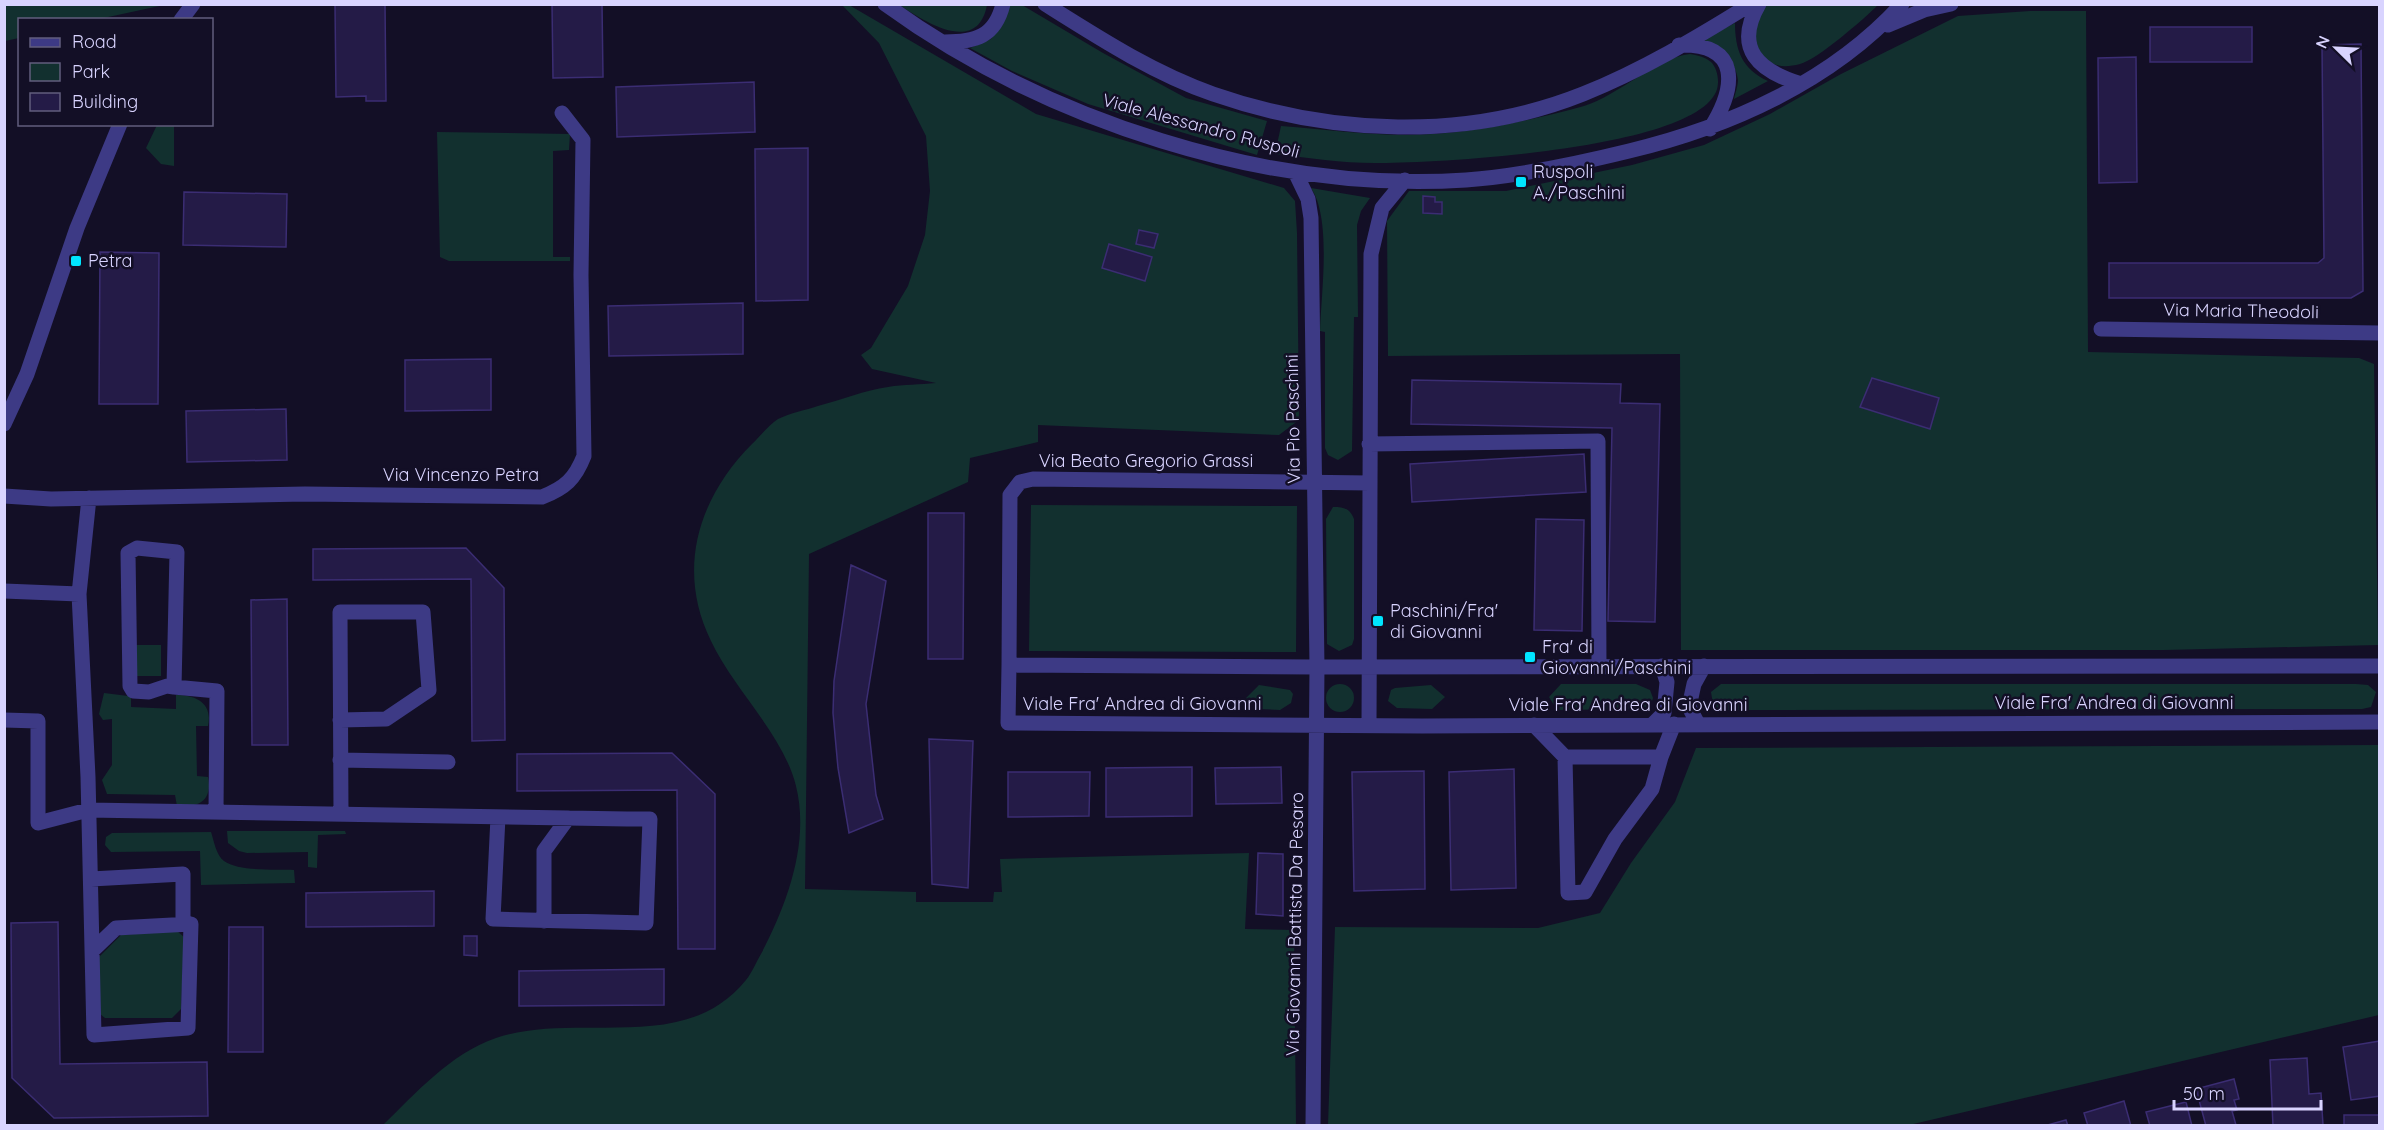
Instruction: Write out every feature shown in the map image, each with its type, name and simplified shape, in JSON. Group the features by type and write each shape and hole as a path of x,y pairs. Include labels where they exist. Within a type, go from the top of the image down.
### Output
{"street":[{"path":"182,18 193,4"},
{"name":"Viale Alessandro Ruspoli","path":"885,4 945,42 1029,89 1084,114 1165,141 1296,174 1405,180 1479,179 1571,165 1667,142 1710,129 1801,84 1880,29 1902,4"},
{"path":"945,42 970,41 986,36 997,22 1003,4"},
{"name":"Viale Alessandro Ruspoli","path":"1045,4 1123,53 1213,94 1296,115 1388,127 1462,124 1529,111 1590,91 1679,45 1751,4"},
{"path":"1759,4 1750,29 1751,52 1766,69 1801,84"},
{"path":"1880,29 1924,10 1951,4"},
{"path":"1679,45 1697,45 1711,51 1719,56 1728,69 1730,81 1727,100 1710,129"},
{"name":"Via Vincenzo Petra","path":"4,496 89,498 305,494 542,497 562,489 577,475 584,456 581,275 582,140 562,113"},
{"path":"4,424 27,374 77,228 119,126"},
{"name":"Via Pio Paschini","path":"1296,174 1308,199 1311,218 1317,724"},
{"path":"1369,724 1373,236 1385,201 1405,180"},
{"name":"Via Maria Theodoli","path":"2101,329 2379,333"},
{"path":"1370,444 1598,441 1599,665"},
{"name":"Via Beato Gregorio Grassi","path":"1009,665 1010,495 1020,482 1043,479 1314,482"},
{"path":"1314,482 1370,483"},
{"path":"89,498 79,594 91,879 92,951 94,1035 188,1028 191,924 116,928 92,951"},
{"path":"174,687 177,552 137,548 128,554 130,686 133,691 141,692 174,687 217,691 216,812"},
{"path":"4,591 79,594"},
{"path":"340,720 386,719 429,690 423,612 340,612 340,720 340,760 340,814"},
{"name":"Viale Fra' Andrea di Giovanni","path":"2379,666 1009,665 1008,723 1652,725 2379,722"},
{"path":"1652,725 1664,713 1667,682 1662,666"},
{"path":"1698,724 1689,707 1694,684 1704,666"},
{"path":"4,720 38,721 39,823 88,810 650,819 646,923 493,919 498,817"},
{"name":"Via Giovanni Battista Da Pesaro","path":"1313,1125 1317,724"},
{"path":"1534,725 1565,757 1568,893 1585,892 1615,838 1652,789 1674,724"},
{"path":"1565,757 1661,757"},
{"path":"340,760 448,762"},
{"path":"544,921 544,851 568,818"},
{"path":"91,879 183,874 183,924"}],"green space":[{"path":"5,4 164,5 104,18 18,18 18,38 5,41"},
{"path":"842,5 849,5 1036,114 1284,188 1295,201 1299,420 1279,435 1038,425 1038,442 970,458 968,482 809,554 805,889 916,892 916,902 993,902 994,892 1002,892 1000,859 1249,853 1245,929 1294,930 1296,1125 382,1126 449,1064 479,1045 496,1038 527,1031 561,1028 661,1025 692,1018 721,1003 746,980 771,935 794,873 798,851 800,808 796,786 781,749 720,659 700,614 695,588 694,562 698,536 706,511 733,465 778,419 871,390 936,383 872,369 861,355 871,348 908,286 925,235 930,191 926,136 879,43"},
{"path":"899,5 987,5 981,21 972,29 961,32 948,30 921,19"},
{"path":"1007,5 1022,5 1186,98 1267,121 1257,155 1088,104 1012,71 970,48 991,39"},
{"path":"1767,5 1878,5 1818,55 1800,64 1785,66 1773,64 1764,59 1758,50 1756,29"},
{"path":"2030,11 2086,11 2088,352 2359,358 2374,364 2378,645 2164,650 1681,650 1680,354 1388,356 1387,221 1409,191 1506,191 1632,165 1704,145 1770,114 1841,74 1958,16"},
{"path":"1735,23 1736,42 1742,58 1752,71 1768,81 1734,99 1738,80 1734,67 1721,49 1702,40"},
{"path":"1690,54 1711,62 1718,76 1716,92 1696,112 1660,128 1613,140 1503,156 1406,162 1350,162 1275,154 1281,126 1408,135 1475,130 1541,117 1597,101 1664,62"},
{"path":"157,126 174,126 174,166 161,164 146,148"},
{"path":"437,132 570,134 569,150 553,151 553,257 570,257 570,261 449,261 440,257"},
{"path":"1311,188 1370,198 1361,211 1357,225 1358,317 1354,317 1352,451 1338,460 1328,455 1325,448 1325,332 1320,331 1323,237 1321,218"},
{"path":"1031,505 1297,506 1296,652 1029,651"},
{"path":"1333,507 1346,509 1354,519 1354,639 1352,645 1339,651 1327,644 1326,519"},
{"path":"134,645 161,645 161,676 134,676"},
{"path":"1340,684 1350,688 1354,698 1350,708 1340,712 1330,708 1326,698 1330,688"},
{"path":"1561,684 1636,684 1650,690 1653,698 1651,704 1641,709 1557,710 1549,697"},
{"path":"1721,684 2356,684 2368,685 2376,692 2371,707 2362,709 1727,710 1713,704 1711,692"},
{"path":"1259,685 1290,690 1293,694 1291,703 1280,710 1259,709 1246,698"},
{"path":"1431,685 1445,697 1432,709 1397,708 1388,701 1391,690 1395,688"},
{"path":"104,693 128,696 131,698 131,707 176,709 176,695 196,699 205,706 208,711 208,726 196,726 197,776 208,777 209,785 206,797 202,801 191,806 177,806 175,795 107,794 102,780 112,765 112,719 103,720 99,714"},
{"path":"2379,745 2379,1015 1909,1125 1328,1125 1335,927 1538,928 1600,913 1631,863 1675,802 1696,748"},
{"path":"227,831 345,831 346,834 318,835 317,868 308,867 308,852 247,853 239,851 228,843"},
{"path":"211,832 217,852 224,861 239,867 294,870 295,883 201,885 200,851 111,852 105,845 106,837 112,833"},
{"path":"177,931 184,937 181,1009 172,1018 105,1018 100,1014 97,959 121,935"}],"building":[{"path":"335,4 385,4 386,101 366,101 366,96 336,97"},
{"path":"552,4 602,4 603,77 553,78"},
{"path":"2150,27 2252,27 2252,62 2150,62"},
{"path":"2361,44 2363,291 2351,298 2109,298 2109,263 2318,263 2324,258 2322,45"},
{"path":"2136,57 2137,182 2099,183 2098,58"},
{"path":"754,82 755,132 617,137 616,87"},
{"path":"808,148 808,300 756,301 755,149"},
{"path":"184,192 287,194 286,247 183,245"},
{"path":"1423,196 1435,197 1435,202 1442,202 1442,214 1423,213"},
{"path":"1139,230 1158,234 1154,248 1136,244"},
{"path":"1109,244 1152,257 1145,281 1102,268"},
{"path":"100,252 159,253 158,404 99,404"},
{"path":"743,303 743,354 609,356 608,306"},
{"path":"491,359 491,410 405,411 405,360"},
{"path":"1872,378 1939,398 1930,429 1860,407"},
{"path":"1412,380 1621,384 1620,403 1660,404 1655,622 1608,621 1612,428 1411,424"},
{"path":"286,409 287,460 187,462 186,411"},
{"path":"1584,454 1586,492 1412,502 1410,464"},
{"path":"928,513 964,513 963,659 928,659"},
{"path":"1536,519 1584,520 1582,631 1534,630"},
{"path":"466,548 504,588 505,740 472,741 471,579 313,580 313,549"},
{"path":"851,565 886,581 866,704 876,795 883,819 849,833 838,768 833,713 834,681"},
{"path":"287,599 288,745 252,745 251,600"},
{"path":"929,739 973,741 968,888 932,884"},
{"path":"672,753 715,794 715,949 678,949 677,790 517,791 517,754"},
{"path":"1192,767 1192,816 1106,817 1106,768"},
{"path":"1281,767 1282,803 1216,804 1215,768"},
{"path":"1514,769 1516,888 1451,890 1449,772"},
{"path":"1424,771 1425,889 1354,891 1352,772"},
{"path":"1008,772 1090,772 1089,816 1008,817"},
{"path":"1258,853 1283,854 1283,916 1256,914"},
{"path":"434,891 434,926 306,927 306,893"},
{"path":"58,922 60,1064 207,1062 208,1116 54,1118 12,1078 11,923"},
{"path":"229,927 263,927 263,1052 228,1052"},
{"path":"464,936 477,936 477,956 464,955"},
{"path":"664,969 664,1005 519,1006 519,971"},
{"path":"2380,1041 2380,1096 2351,1100 2343,1047"},
{"path":"2307,1058 2309,1094 2321,1093 2323,1125 2273,1126 2270,1060"},
{"path":"2234,1079 2239,1099 2234,1100 2237,1110 2232,1111 2236,1125 2206,1126 2196,1089"},
{"path":"2124,1101 2131,1126 2088,1126 2084,1113"},
{"path":"2186,1102 2192,1126 2150,1126 2146,1112"},
{"path":"2344,1115 2380,1115 2380,1126 2344,1126"},
{"path":"2066,1120 2068,1126 2044,1126"}],"place":[{"name":"Ruspoli A./Paschini","path":"1521,182"},
{"name":"Petra","path":"76,261"},
{"name":"Paschini/Fra' di Giovanni","path":"1378,621"},
{"name":"Fra' di Giovanni/Paschini","path":"1530,657"}]}
